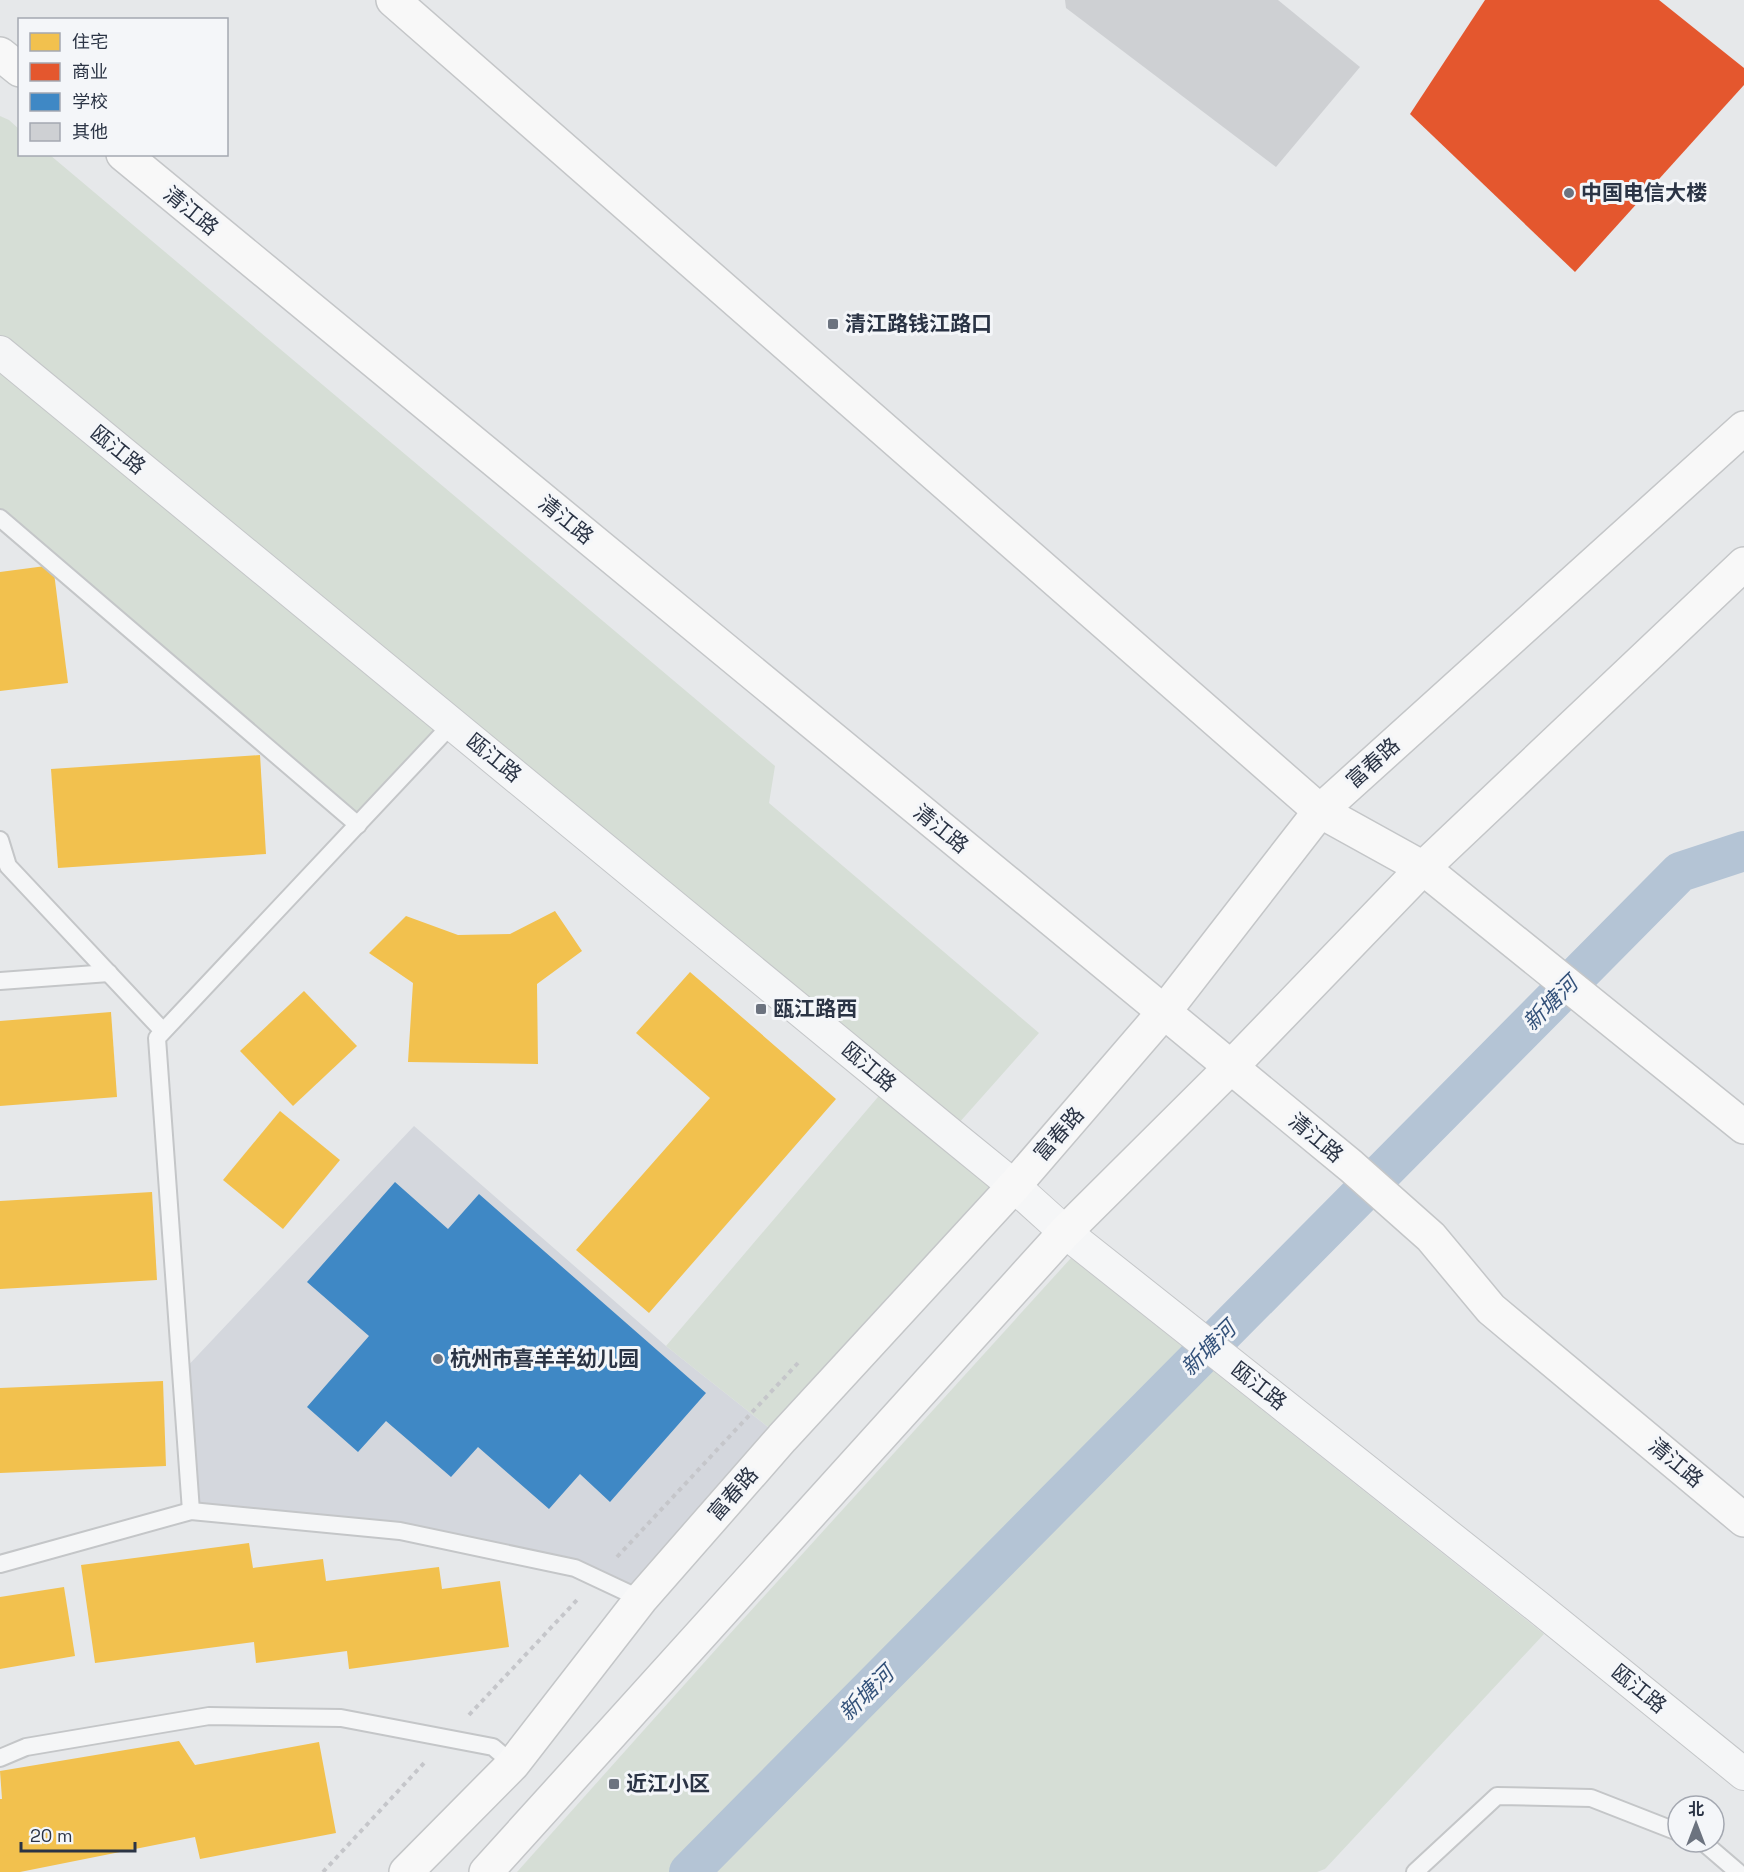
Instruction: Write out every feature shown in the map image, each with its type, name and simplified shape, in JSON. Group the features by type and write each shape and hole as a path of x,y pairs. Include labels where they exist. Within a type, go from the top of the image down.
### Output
{"main road":[{"path":"409,5 1320,811 1423,868 1744,1127"},
{"path":"0,54 18,68"},
{"name":"清江路","path":"125,156 1351,1166 1431,1237 1491,1309 1744,1520"},
{"name":"富春路","path":"406,1872 513,1764 641,1599 782,1438 1014,1186 1164,1012 1320,811 1744,428"},
{"path":"486,1872 1065,1232 1231,1067 1423,868 1744,564"}],"street":[{"name":"瓯江路","path":"0,352 1014,1186 1065,1232 1538,1607 1744,1774"}],"lane":[{"path":"0,518 358,825"},
{"path":"191,1510 157,1038 452,724"},
{"path":"0,840 8,866 163,1031"},
{"path":"0,981 109,973"},
{"path":"0,1564 191,1510 400,1532 575,1568 641,1599"},
{"path":"0,1758 26,1747 209,1716 341,1718 493,1747 513,1764"},
{"path":"1415,1872 1497,1796 1591,1798 1666,1827"},
{"path":"1716,1854 1738,1872"}],"path":[{"path":"323,1872 799,1362"}],"shaded area":[{"path":"0,116 18,128 18,156 51,156 775,766 769,803 1039,1033 950,1133 1014,1186 782,1438 666,1346 889,1084 453,725 358,825 0,518"},
{"name":"杭州市喜羊羊幼儿园","path":"414,1126 666,1346 782,1438 641,1599 575,1568 400,1531 191,1511 182,1372"},
{"path":"1071,1258 1544,1634 1325,1869 1317,1872 517,1872 727,1637"}],"building: 住宅":[{"path":"53,565 68,683 0,691 0,572"},
{"path":"260,755 266,854 58,868 51,769"},
{"path":"555,911 582,951 537,984 538,1064 408,1062 413,983 369,953 406,916 458,935 510,934"},
{"path":"690,972 836,1099 649,1313 576,1250 710,1098 636,1033"},
{"path":"304,991 357,1046 293,1106 240,1051"},
{"path":"111,1012 117,1097 0,1106 0,1021"},
{"path":"280,1111 340,1160 283,1229 223,1180"},
{"path":"152,1192 157,1280 0,1289 0,1201"},
{"path":"163,1381 166,1466 0,1473 0,1388"},
{"path":"249,1543 253,1568 323,1559 326,1581 439,1567 442,1589 500,1581 509,1647 349,1669 347,1651 256,1663 254,1642 95,1663 81,1565"},
{"path":"64,1587 75,1656 0,1669 0,1597"},
{"path":"179,1741 195,1765 319,1742 336,1833 200,1859 195,1837 20,1872 0,1872 0,1799 2,1799 0,1771"}],"building: 商业":[{"name":"中国电信大楼","path":"1485,0 1659,0 1744,68 1744,85 1575,272 1410,114"}],"building: 学校":[{"path":"395,1182 448,1229 479,1194 706,1393 610,1502 580,1474 549,1509 478,1447 451,1477 386,1421 358,1452 307,1407 369,1336 307,1282"}],"building: 其他":[{"path":"1065,0 1278,0 1360,67 1276,167 1066,8"}],"waterway":[{"name":"新塘河","path":"689,1872 1680,872 1744,851"}],"place":[{"name":"中国电信大楼","path":"1569,193"},
{"name":"清江路钱江路口","path":"833,324"},
{"name":"瓯江路西","path":"761,1009"},
{"name":"杭州市喜羊羊幼儿园","path":"438,1359"},
{"name":"近江小区","path":"614,1784"}]}
